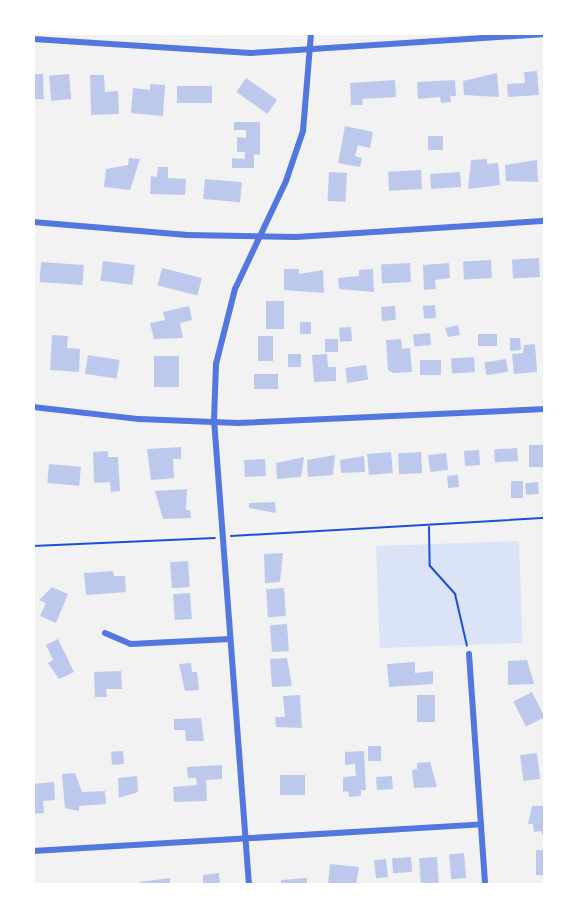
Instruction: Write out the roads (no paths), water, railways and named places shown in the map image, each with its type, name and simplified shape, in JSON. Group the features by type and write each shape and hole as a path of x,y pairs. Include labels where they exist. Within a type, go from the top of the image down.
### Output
{"street":[{"path":"249,885 214,421 216,364 235,289 286,181 303,131 313,51 311,33"},
{"path":"33,39 205,52 313,51 487,36 545,34"},
{"path":"33,222 187,235 296,237 545,221"},
{"path":"33,407 139,419 214,421 338,421 545,410"},
{"path":"105,633 131,644 230,639"},
{"path":"469,654 485,885"},
{"path":"33,851 481,824"}]}
